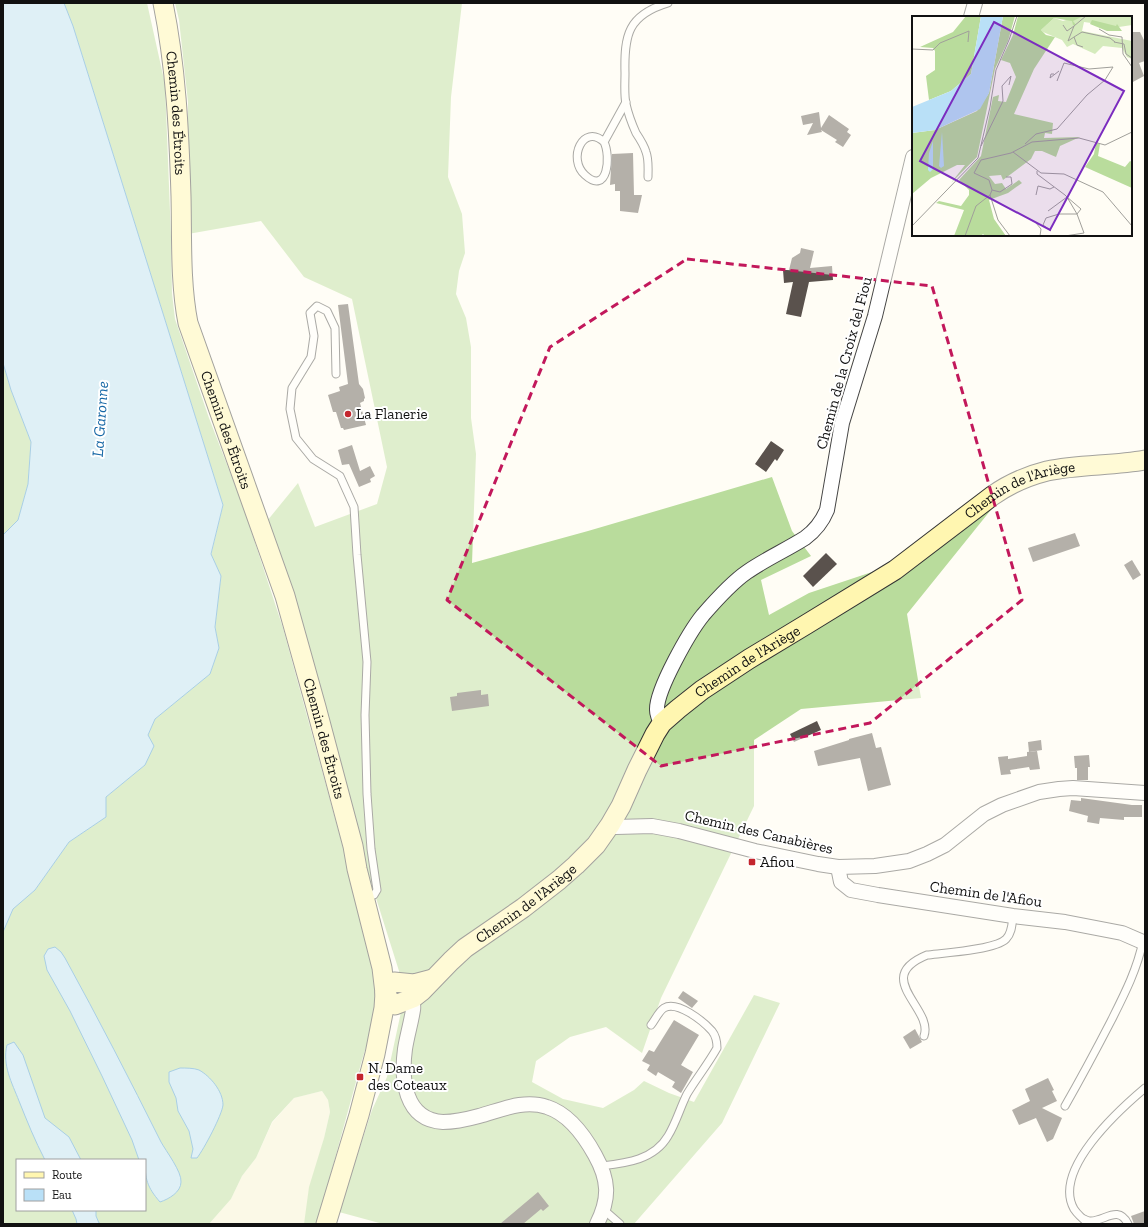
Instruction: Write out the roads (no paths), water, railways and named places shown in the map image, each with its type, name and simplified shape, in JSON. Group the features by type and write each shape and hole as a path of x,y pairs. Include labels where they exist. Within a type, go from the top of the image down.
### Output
{"main road":[{"name":"Chemin des Étroits","path":"163,3 176,95 180,159 184,299 188,323 285,596 353,846 368,897 387,946 392,1023 383,1056 359,1115 326,1224"},
{"name":"Chemin de l'Ariège","path":"391,993 422,991 465,948 517,912 576,865 596,845 621,806 649,746 662,723 708,686 895,570 1008,485 1029,476 1048,471 1145,460"}],"street":[{"path":"971,16 975,3"},
{"name":"Chemin de la Croix del Fiou","path":"662,723 658,719 657,709 660,694 669,672 703,615 747,572 813,532 822,521 827,510 842,424 875,316 912,161"},
{"name":"Chemin des Canabières","path":"610,824 616,827 652,826 679,831 755,851 838,867 875,866 915,859 945,845 984,814 1002,804 1040,792 1073,788 1145,794"},
{"name":"Chemin de l'Afiou","path":"838,867 841,882 851,890 878,896 1013,916 1065,922 1122,933 1144,942"},
{"path":"413,991 414,1008 405,1049 404,1082 406,1094 412,1104 419,1112 434,1120 443,1122 461,1120 520,1105 532,1104 546,1106 556,1110 570,1120 582,1134 601,1166 606,1183 606,1196 604,1210 597,1224"}],"lane":[{"path":"648,176 646,151 635,131 626,102 624,59 625,44 628,33 634,22 645,13 668,3"},
{"path":"604,142 626,102"},
{"path":"592,136 597,137 604,142 607,148 607,173 604,178 598,181 593,180 585,176 580,170 577,155 578,148 587,138 592,136"},
{"path":"336,374 334,328 327,311 317,306 310,313 314,336 311,357 292,388 290,409 296,438 313,459 340,476 354,507 367,662 365,715 367,794 371,849 377,890 374,894 368,897"},
{"path":"924,1036 924,1024 906,989 904,975 906,969 915,961 928,955 988,947 1000,943 1006,939 1011,932 1013,916"},
{"path":"1065,1106 1088,1067 1126,991 1144,942"},
{"path":"601,1166 638,1160 651,1154 661,1146 668,1136 687,1095 717,1048 717,1041 713,1032 703,1022 682,1008 672,1005 664,1008 651,1025"},
{"path":"1089,1224 1074,1208 1070,1186 1072,1174 1089,1144 1116,1114 1145,1088"},
{"path":"604,1210 620,1224"},
{"path":"1082,1218 1091,1221 1110,1215 1118,1215 1123,1217 1128,1224"}],"water":[{"name":"La Garonne","path":"3,3 64,3 73,26 223,505 211,554 221,576 215,627 219,648 210,674 155,719 148,735 154,746 145,765 106,797 106,817 69,842 35,890 13,909 3,932 3,535 18,520 28,484 31,442 11,390 3,363"},
{"path":"55,947 65,958 114,1049 161,1142 179,1173 181,1182 179,1189 174,1195 163,1201 160,1202 152,1192 146,1178 146,1159 139,1159 132,1140 102,1076 70,1011 47,970 44,956 48,949"},
{"path":"14,1042 23,1055 45,1118 69,1137 80,1159 44,1159 8,1074 6,1060 7,1045"},
{"path":"180,1068 199,1070 215,1084 221,1094 223,1105 220,1116 197,1158 191,1158 193,1149 189,1131 178,1111 176,1098 169,1082 169,1072"},
{"path":"72,1211 96,1211 96,1216 99,1223 102,1224 77,1224"}],"place":[{"name":"La Flanerie","path":"348,414"},
{"name":"Afiou","path":"752,862"},
{"name":"N. Dame des Coteaux","path":"360,1077"}]}
